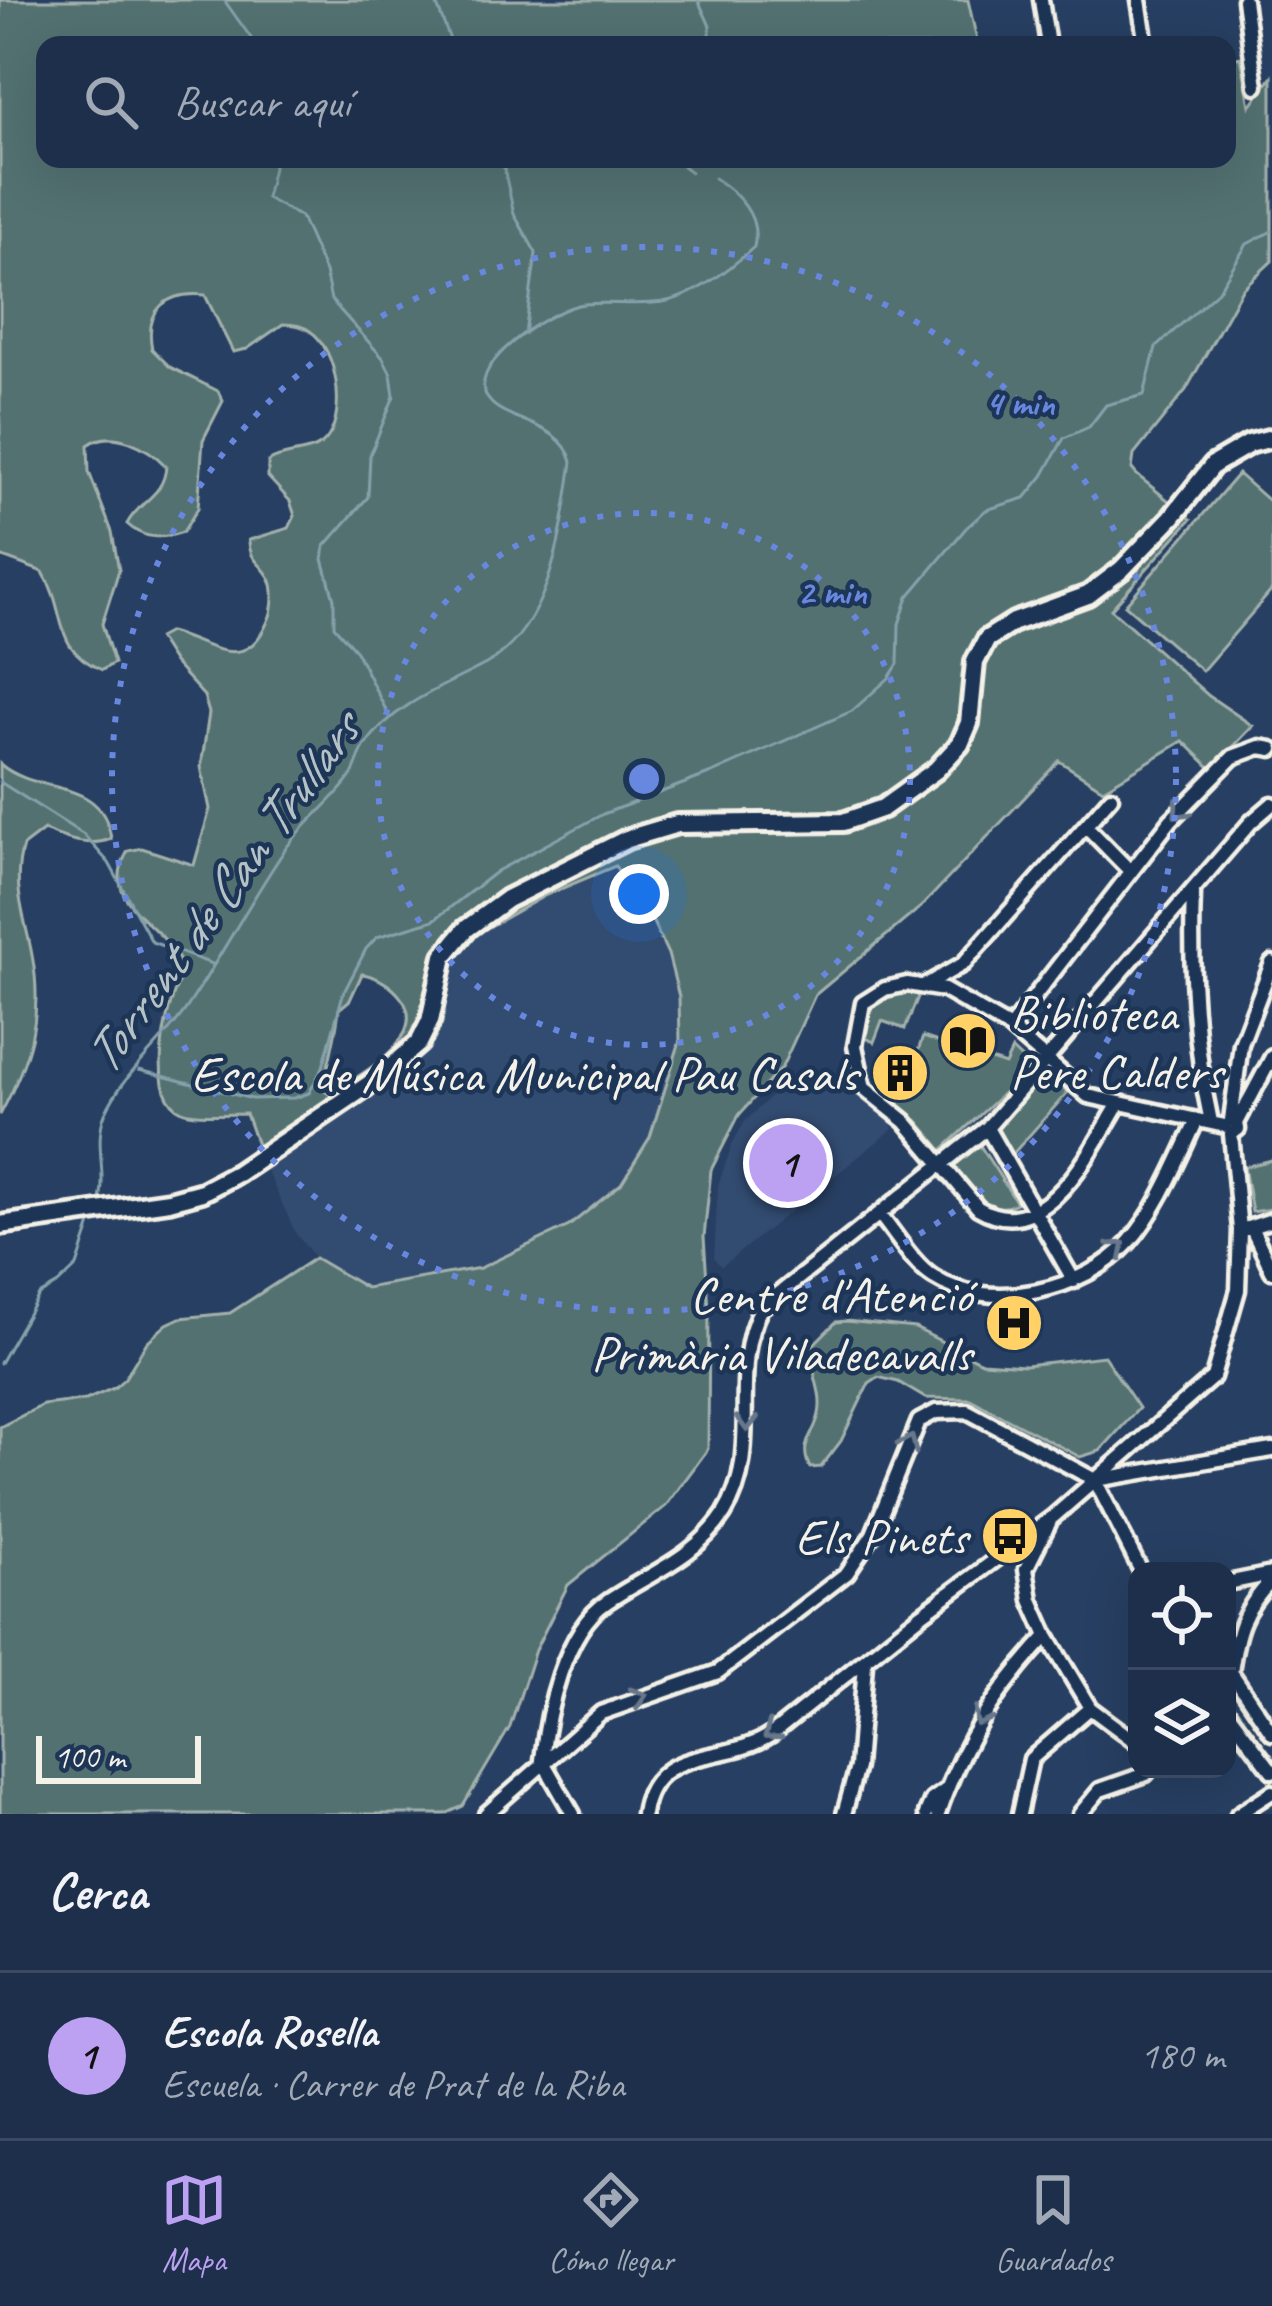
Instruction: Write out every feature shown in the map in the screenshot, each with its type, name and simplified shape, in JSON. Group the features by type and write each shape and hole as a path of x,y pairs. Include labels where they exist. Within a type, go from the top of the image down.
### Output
{"street":[{"path":"1041,0 1047,36"},
{"path":"1139,0 1145,36"},
{"path":"1244,0 1256,86"},
{"path":"0,1225 152,1204 188,1197 221,1183 400,1061 419,1042 430,1021 444,956 466,928 507,899 645,831 677,824 843,822 883,808 950,757 965,734 975,662 987,640 1014,622 1088,595 1134,557 1213,465 1250,444 1272,438"},
{"path":"1010,1028 1171,820 1233,757 1260,747 1272,749"},
{"path":"925,985 963,964 1111,797"},
{"path":"573,1814 542,1760 554,1690 588,1618 697,1546 737,1490 746,1455 748,1342 761,1308 987,1128 1272,803"},
{"path":"1086,826 1132,872"},
{"path":"1193,892 1191,988 1197,1059 1222,1124 1245,1228 1272,1271"},
{"path":"1222,1124 1240,1044 1272,963"},
{"path":"1118,1105 1073,1181 1035,1211 1011,1218 988,1214 904,1121 864,1088 857,1067 856,1025 863,1004 885,989 907,984 944,991 1010,1028 1088,1096 1222,1124"},
{"path":"879,1214 931,1276 970,1293 1023,1295 1074,1281 1128,1243 1172,1173 1222,1124 1247,1111 1272,1057"},
{"path":"987,1128 1074,1281"},
{"path":"1245,1228 1272,1220"},
{"path":"643,1814 650,1785 664,1770 759,1743 1053,1517 1214,1378 1234,1314 1245,1228"},
{"path":"485,1814 601,1713 718,1672 847,1573 873,1534 912,1432 919,1421 936,1412 967,1411 1095,1480 1136,1562"},
{"path":"1095,1480 1272,1450"},
{"path":"1053,1517 1028,1560 1025,1578 1047,1636 1090,1708 1128,1736"},
{"path":"1236,1581 1272,1577"},
{"path":"1272,1577 1247,1606 1231,1672 1272,1733"},
{"path":"938,1814 977,1722 1007,1679 1047,1636"},
{"path":"844,1814 857,1767 865,1664"},
{"path":"1018,1814 1031,1760 1090,1708"},
{"path":"1236,1724 1272,1771"},
{"path":"1080,1814 1100,1790 1135,1778"},
{"path":"926,1814 932,1800 946,1790"},
{"path":"1238,1814 1272,1792"}],"shaded area":[{"path":"615,865 651,918 668,954 679,997 680,1041 650,1137 621,1184 569,1226 480,1268 366,1288 315,1258 296,1234 265,1167 372,1092 445,984 462,942 546,895"},
{"path":"822,1072 853,1080 861,1097 890,1120 893,1129 721,1267 714,1258 718,1185 733,1142 746,1120 784,1084 801,1083"}],"green space":[{"path":"0,0 968,0 976,36 36,36 36,168 1236,168 1236,58 1241,57 1250,106 1272,77 1272,261 1242,289 1186,390 1134,455 1132,469 1137,475 1191,519 1111,609 1209,696 1253,726 1212,769 1183,741 1103,789 1059,761 922,906 815,995 782,1067 739,1115 711,1170 704,1237 709,1309 708,1449 666,1506 568,1585 535,1650 510,1727 463,1806 445,1814 0,1814 0,1427 43,1405 86,1400 114,1388 147,1342 167,1324 180,1318 230,1313 315,1258 366,1288 480,1268 569,1226 621,1184 650,1137 680,1041 679,997 668,954 651,918 615,866 546,895 462,942 449,968 442,1023 435,1039 405,1068 265,1167 246,1114 189,1113 167,1096 162,1044 181,965 171,947 126,898 121,869 128,851 142,848 194,865 210,809 201,767 209,713 204,696 158,638 169,632 214,648 239,651 261,635 271,612 273,587 251,553 249,540 289,528 295,516 290,501 268,477 268,462 323,443 337,412 336,381 319,340 304,327 283,324 247,349 233,352 205,295 180,296 161,306 152,323 152,349 170,367 218,391 223,401 203,440 198,508 183,532 154,537 140,533 127,524 161,485 166,466 140,446 118,439 88,445 89,472 112,532 119,570 102,624 114,663 102,670 74,651 67,640 43,572 0,556","holes":["362,974 379,979 402,999 408,1014 406,1028 387,1055 329,1094 323,1090 339,1009 350,1000"]},
{"path":"1238,474 1272,504 1272,590 1202,671 1125,605"},
{"path":"0,764 96,805 111,839 85,842 44,830 23,846 19,888 35,977 35,1019 26,1057 0,1115"},
{"path":"920,992 905,1029 882,1021 874,1042 862,1036 868,1015 880,1001"},
{"path":"923,1037 1005,1065 1012,1050 1027,1064 1026,1072 942,1150 898,1106"},
{"path":"1046,1073 1068,1092 1010,1157 994,1128"},
{"path":"979,1144 1017,1203 1006,1207 987,1204 952,1166"},
{"path":"1272,1160 1272,1209 1252,1212 1244,1167"},
{"path":"836,1322 915,1328 982,1362 1025,1365 1104,1356 1139,1408 1100,1451 1080,1457 970,1399 925,1398 878,1377 869,1383 841,1441 821,1467 810,1468 806,1446 820,1405 811,1347"}],"waterway":[{"path":"224,0 250,36"},
{"path":"435,0 449,36"},
{"path":"698,0 710,36"},
{"path":"273,168 266,198 301,217 325,272 331,300 383,358 391,374 394,396 370,455 368,497 325,546 323,559 334,599 334,626 356,651 390,718"},
{"path":"504,168 514,214 536,253 525,334"},
{"path":"686,168 691,172"},
{"path":"99,1203 105,1114 133,1071 188,1006 284,851 343,786 363,748 391,717 508,647 540,601 558,545 572,462 554,436 489,400 485,376 493,362 521,335 571,307 668,301 702,286 735,263 754,247 754,225 739,199 714,178"},
{"path":"139,1070 252,1099 309,1093 323,1067 343,994 377,937 434,920 497,871 603,814 712,773 852,711 898,664 899,624 908,597 966,528 986,510 1025,498 1064,438 1089,427 1106,405 1144,395 1156,347 1218,291 1247,244 1272,231"},
{"path":"0,782 84,835 109,863 152,942 212,964"},
{"name":"Torrent de Can Trullars","path":"0,1363 39,1295 77,1266 93,1218"}],"place":[{"name":"Biblioteca Pere Calders","path":"968,1041"},
{"name":"Escola de Música Municipal Pau Casals","path":"900,1073"},
{"name":"Escola Rosella","path":"788,1163"},
{"name":"Centre d'Atenció Primària Viladecavalls","path":"1014,1323"},
{"name":"Els Pinets","path":"1010,1536"}]}
